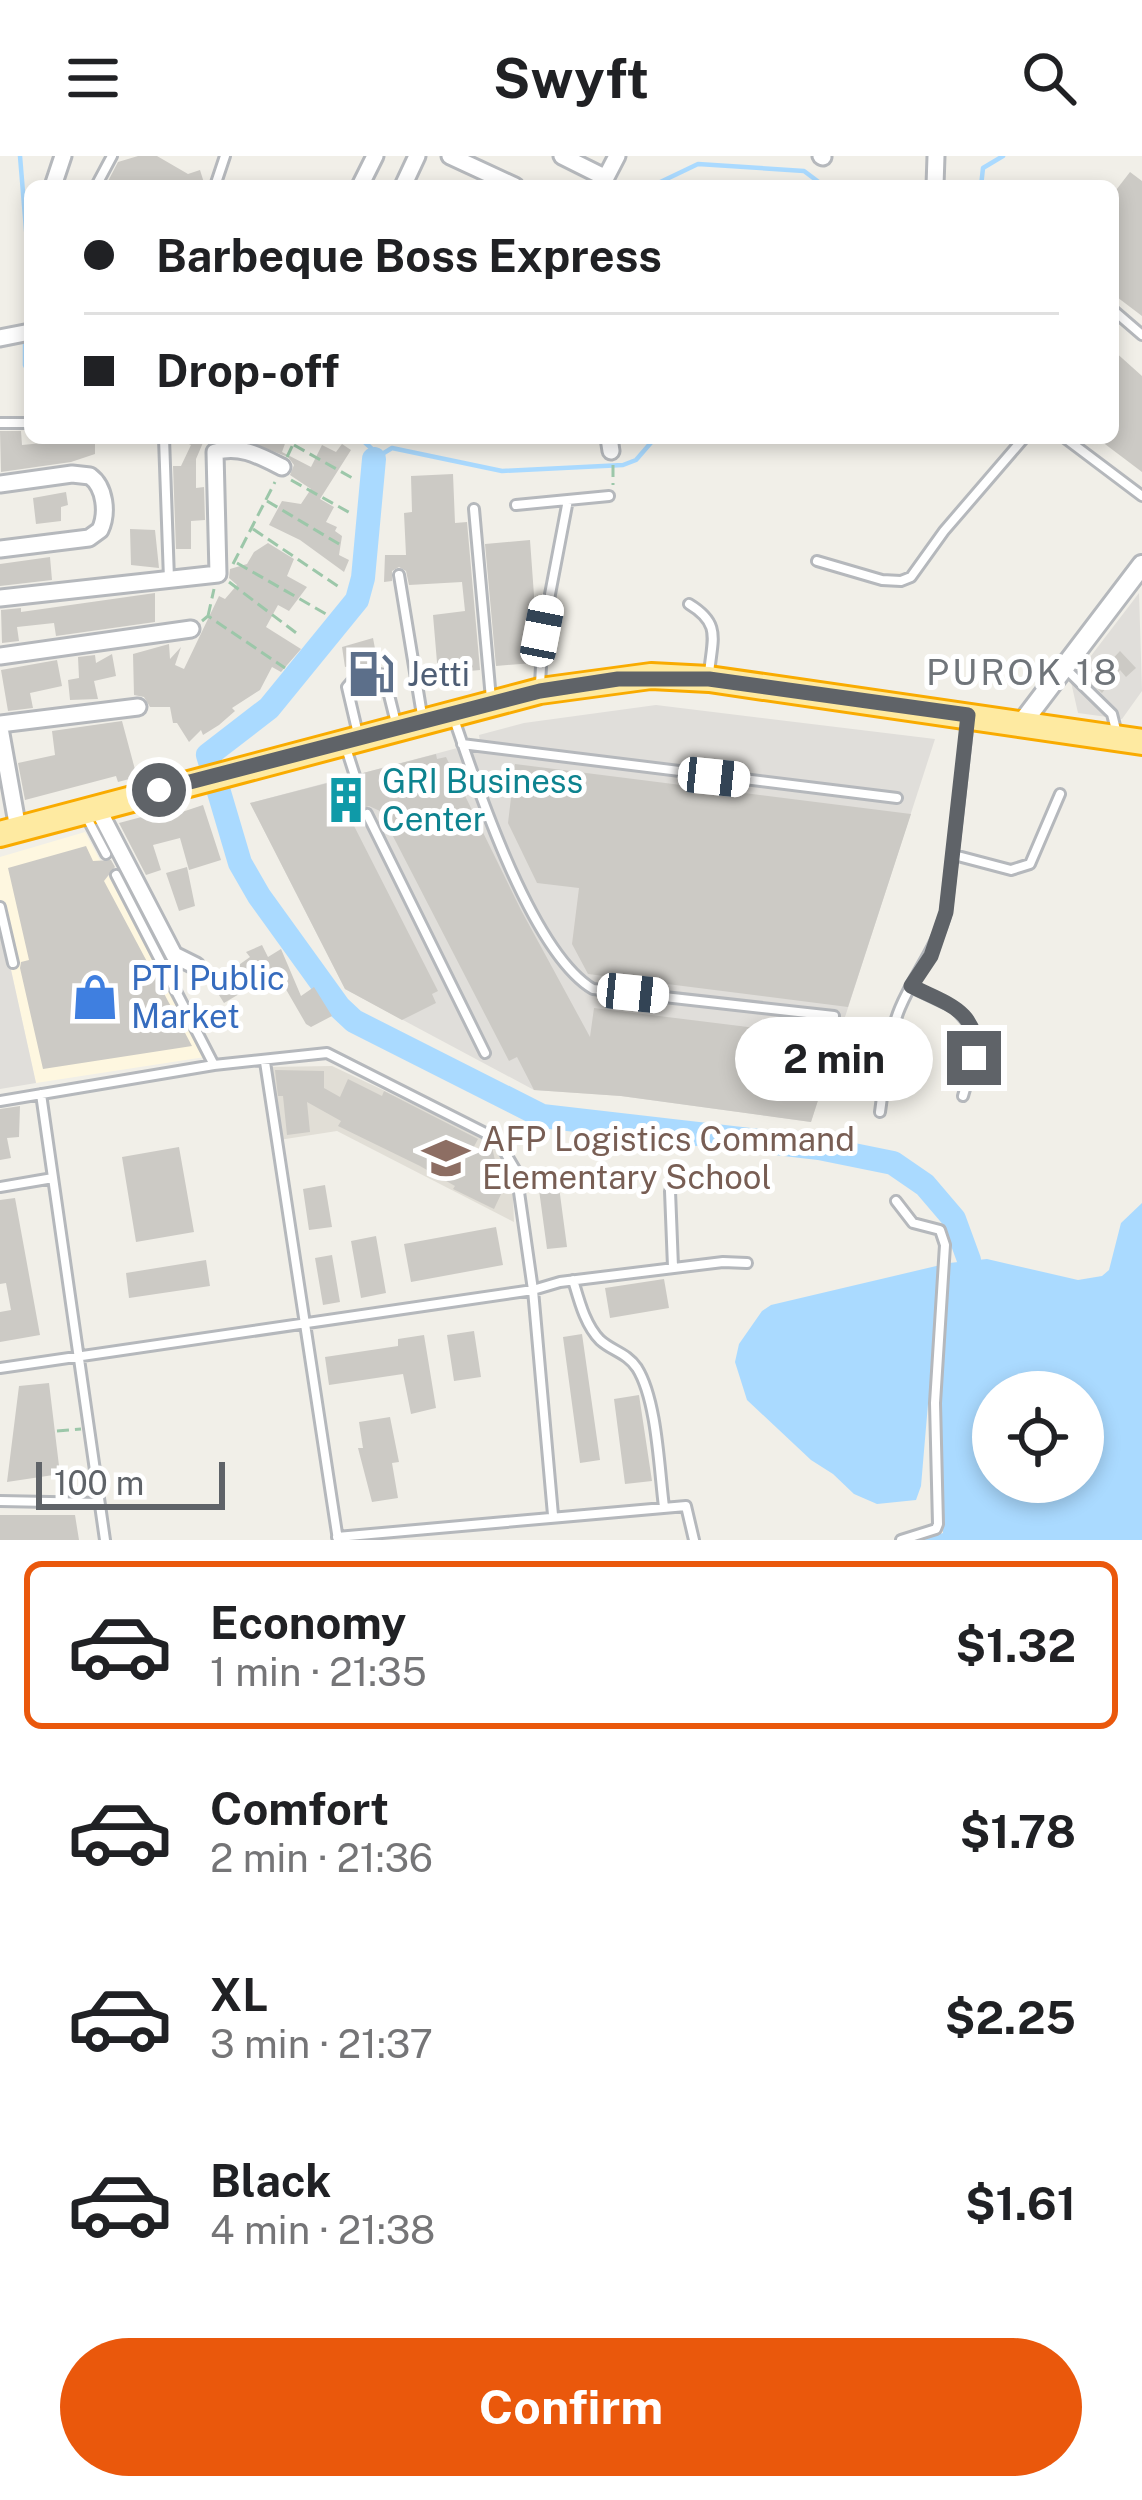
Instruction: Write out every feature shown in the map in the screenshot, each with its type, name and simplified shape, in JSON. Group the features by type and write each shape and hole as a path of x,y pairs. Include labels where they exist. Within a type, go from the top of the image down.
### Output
{"highway":[{"path":"9,831 540,691 651,676 709,679 1130,740"}],"street":[{"path":"449,156 501,180"},
{"path":"562,156 600,180"},
{"path":"0,598 218,574 215,452 250,451 282,467"},
{"path":"0,484 72,474 96,479 104,512 104,523 95,535 0,549"},
{"path":"1022,723 1142,565"},
{"path":"0,656 191,629"},
{"path":"9,831 0,726 138,707"},
{"path":"91,809 174,955 196,966"}],"lane":[{"path":"1119,315 1142,335"},
{"path":"164,444 170,579"},
{"path":"817,560 882,580 911,577 1019,444"},
{"path":"1073,444 1142,496"},
{"path":"516,505 609,496"},
{"path":"540,691 542,631 568,500"},
{"path":"474,509 491,704"},
{"path":"399,575 410,725"},
{"path":"689,604 706,614 714,626 709,679"},
{"path":"1064,667 1112,714 1130,740"},
{"path":"376,674 384,675 410,725"},
{"path":"353,680 347,687 355,776"},
{"path":"452,714 526,899 578,980 593,989 834,1016"},
{"path":"880,1112 893,1027 940,936 954,855 968,715"},
{"path":"462,744 897,798"},
{"path":"954,855 1011,870 1030,864 1060,794"},
{"path":"91,809 106,854"},
{"path":"367,814 484,1053"},
{"path":"116,875 214,1065"},
{"path":"0,907 13,963"},
{"path":"911,986 956,1009 975,1031 974,1058 963,1096"},
{"path":"0,1101 214,1065 327,1053 497,1139 516,1171 533,1290 554,1515"},
{"path":"265,1062 338,1539 686,1506 694,1540"},
{"path":"41,1094 105,1540"},
{"path":"0,1187 53,1178"},
{"path":"670,1191 673,1268"},
{"path":"896,1201 913,1223 940,1229 945,1245 935,1403 938,1524 901,1540"},
{"path":"0,1367 533,1290 573,1280 747,1263"},
{"path":"573,1280 583,1313 601,1340 626,1354 647,1392 664,1507"},
{"path":"0,1501 100,1503"}],"path":[{"path":"282,467 293,444"},
{"path":"299,444 354,478"},
{"path":"609,496 613,470"},
{"path":"191,629 208,616 218,574 236,562 278,474 352,514"},
{"path":"266,500 344,547"},
{"path":"252,528 339,587"},
{"path":"236,562 326,614"},
{"path":"218,574 299,635"},
{"path":"208,616 285,668"},
{"path":"58,1431 89,1428"}],"shaded area":[{"path":"1139,593 1142,691 1122,719 1078,713 1071,682"},
{"path":"656,705 935,739 811,1122 621,1096 534,1090 345,989 250,803 480,742 479,735 524,723"},
{"name":"PTI Public Market","path":"85,832 205,1057 36,1083 4,939 0,939 0,857"},
{"path":"4,938 36,1083 0,1089 0,939"},
{"name":"AFP Logistics Command Elementary School","path":"332,1066 493,1142 512,1174 514,1222 337,1131 279,1140 269,1067"}],"water":[{"path":"1142,1203 1142,1540 920,1540 943,1533 940,1403 928,1404 916,1500 877,1504 854,1494 811,1460 747,1400 735,1362 739,1344 771,1305 949,1263 987,1259 1078,1280 1109,1270 1121,1223"}],"building":[{"path":"157,156 188,174 200,170 203,180 109,180 118,162"},
{"path":"1130,172 1142,181 1142,316 1119,299 1119,186"},
{"path":"1119,355 1142,376 1142,472 1105,444 1119,444"},
{"path":"0,431 21,431 22,445 95,444 95,454 71,462 1,472"},
{"path":"202,444 196,459 196,488 204,487 205,520 191,521 191,549 176,549 173,466 181,466 191,445"},
{"path":"254,444 285,444 282,452 311,467 322,445 336,452 342,444 351,450 320,499 334,507 326,522 342,536 339,555 349,560 344,572 300,540 269,525 282,501 301,504 311,489 290,475 294,465 288,457"},
{"path":"453,474 455,523 467,522 480,670 469,671 469,667 438,674 433,615 465,611 462,582 409,585 406,571 399,567 392,571 392,581 384,582 385,555 406,555 404,513 412,512 411,476"},
{"path":"66,492 68,505 61,507 61,521 36,524 33,498"},
{"path":"130,529 155,530 159,568 131,565"},
{"path":"530,540 536,623 533,663 496,666 485,544"},
{"path":"268,543 294,559 287,576 307,587 289,611 278,605 266,627 301,649 281,672 272,667 260,690 232,708 235,711 219,725 203,735 201,730 189,742 173,723 170,707 150,707 144,697 134,695 133,654 169,644 170,659 181,647 175,665 184,669 219,596 225,599 237,585 229,578 230,569 247,564"},
{"path":"50,557 52,580 0,586 0,564"},
{"path":"155,593 155,622 56,636 54,623 17,627 19,641 2,643 1,610 21,608 21,612"},
{"path":"373,638 377,659 372,660 368,674 380,692 359,699 356,689 361,678 345,667 342,647"},
{"path":"1120,651 1136,668 1126,677 1120,670 1102,693 1091,682"},
{"path":"112,654 116,676 94,681 98,699 70,700 68,680 79,678 78,657 95,655 96,663"},
{"path":"57,660 62,686 30,693 33,708 8,711 1,670"},
{"path":"122,721 137,777 118,782 116,776 25,800 18,763 55,755 52,731"},
{"path":"436,754 437,759 446,757 590,1037 594,1008 838,1038 811,1122 621,1096 534,1090 517,1057 509,1061 380,811 369,806 350,818 438,991 432,994 436,1003 402,1020 345,989 250,803 347,778 356,784 363,773"},
{"path":"515,764 911,814 848,1007 588,974 572,944 579,888 537,883 508,823"},
{"path":"203,805 221,860 189,870 180,838 153,845 161,870 146,875 119,823"},
{"name":"PTI Public Market","path":"86,846 93,861 111,860 115,867 104,881 192,1046 43,1069 20,968 21,962 29,960 8,868"},
{"path":"187,867 195,906 179,911 166,873"},
{"path":"262,945 268,957 281,949 301,996 314,987 332,1016 311,1027 306,1024 276,972 224,1003 212,984 250,957 246,952"},
{"name":"AFP Logistics Command Elementary School","path":"275,1070 324,1071 324,1088 340,1097 348,1079 382,1096 384,1091 478,1139 471,1152 492,1147 502,1192 494,1209 338,1126 341,1121 307,1102 310,1132 287,1135"},
{"path":"20,1106 19,1137 7,1138 11,1158 0,1160 0,1109"},
{"path":"179,1147 194,1232 136,1242 122,1157"},
{"path":"557,1172 567,1247 547,1249 537,1175"},
{"path":"325,1185 332,1227 309,1230 303,1189"},
{"path":"15,1198 40,1335 0,1342 0,1312 11,1310 6,1283 0,1284 0,1200"},
{"path":"496,1227 503,1265 411,1282 404,1244"},
{"path":"376,1236 386,1293 361,1298 351,1241"},
{"path":"332,1255 340,1302 323,1305 315,1258"},
{"path":"206,1260 210,1286 129,1298 126,1273"},
{"path":"664,1279 669,1308 610,1318 605,1288"},
{"path":"474,1331 481,1377 454,1381 447,1335"},
{"path":"582,1334 600,1460 580,1463 563,1337"},
{"path":"424,1335 436,1408 411,1414 403,1374 329,1385 325,1357 398,1346 398,1339"},
{"path":"49,1383 60,1474 7,1482 19,1386"},
{"path":"639,1395 652,1481 625,1484 614,1399"},
{"path":"390,1417 399,1462 392,1463 398,1498 372,1502 358,1448 363,1448 359,1422"},
{"path":"0,1515 75,1515 79,1540 0,1540"}],"waterway":[{"path":"20,156 24,205"},
{"path":"982,180 983,168 1003,156"},
{"path":"665,180 698,164 804,171 816,180"},
{"path":"367,444 374,459 392,448 502,471 623,465 636,460 650,444"},
{"path":"374,459 357,600 269,708 208,755 240,863 339,1007 354,1021 542,1116 819,1148 893,1163 925,1185 954,1219 969,1260"}],"place":[{"name":"Jetti","path":"371,674"},
{"name":"GRI Business Center","path":"346,800"},
{"name":"PTI Public Market","path":"95,997"},
{"name":"AFP Logistics Command Elementary School","path":"446,1158"}],"district":[{"name":"PUROK 18","path":"1023,672"}],"route":[{"path":"159,790 540,691 618,679 709,679 968,715 946,912 931,956 911,986 969,1021 975,1031 974,1058"}]}
